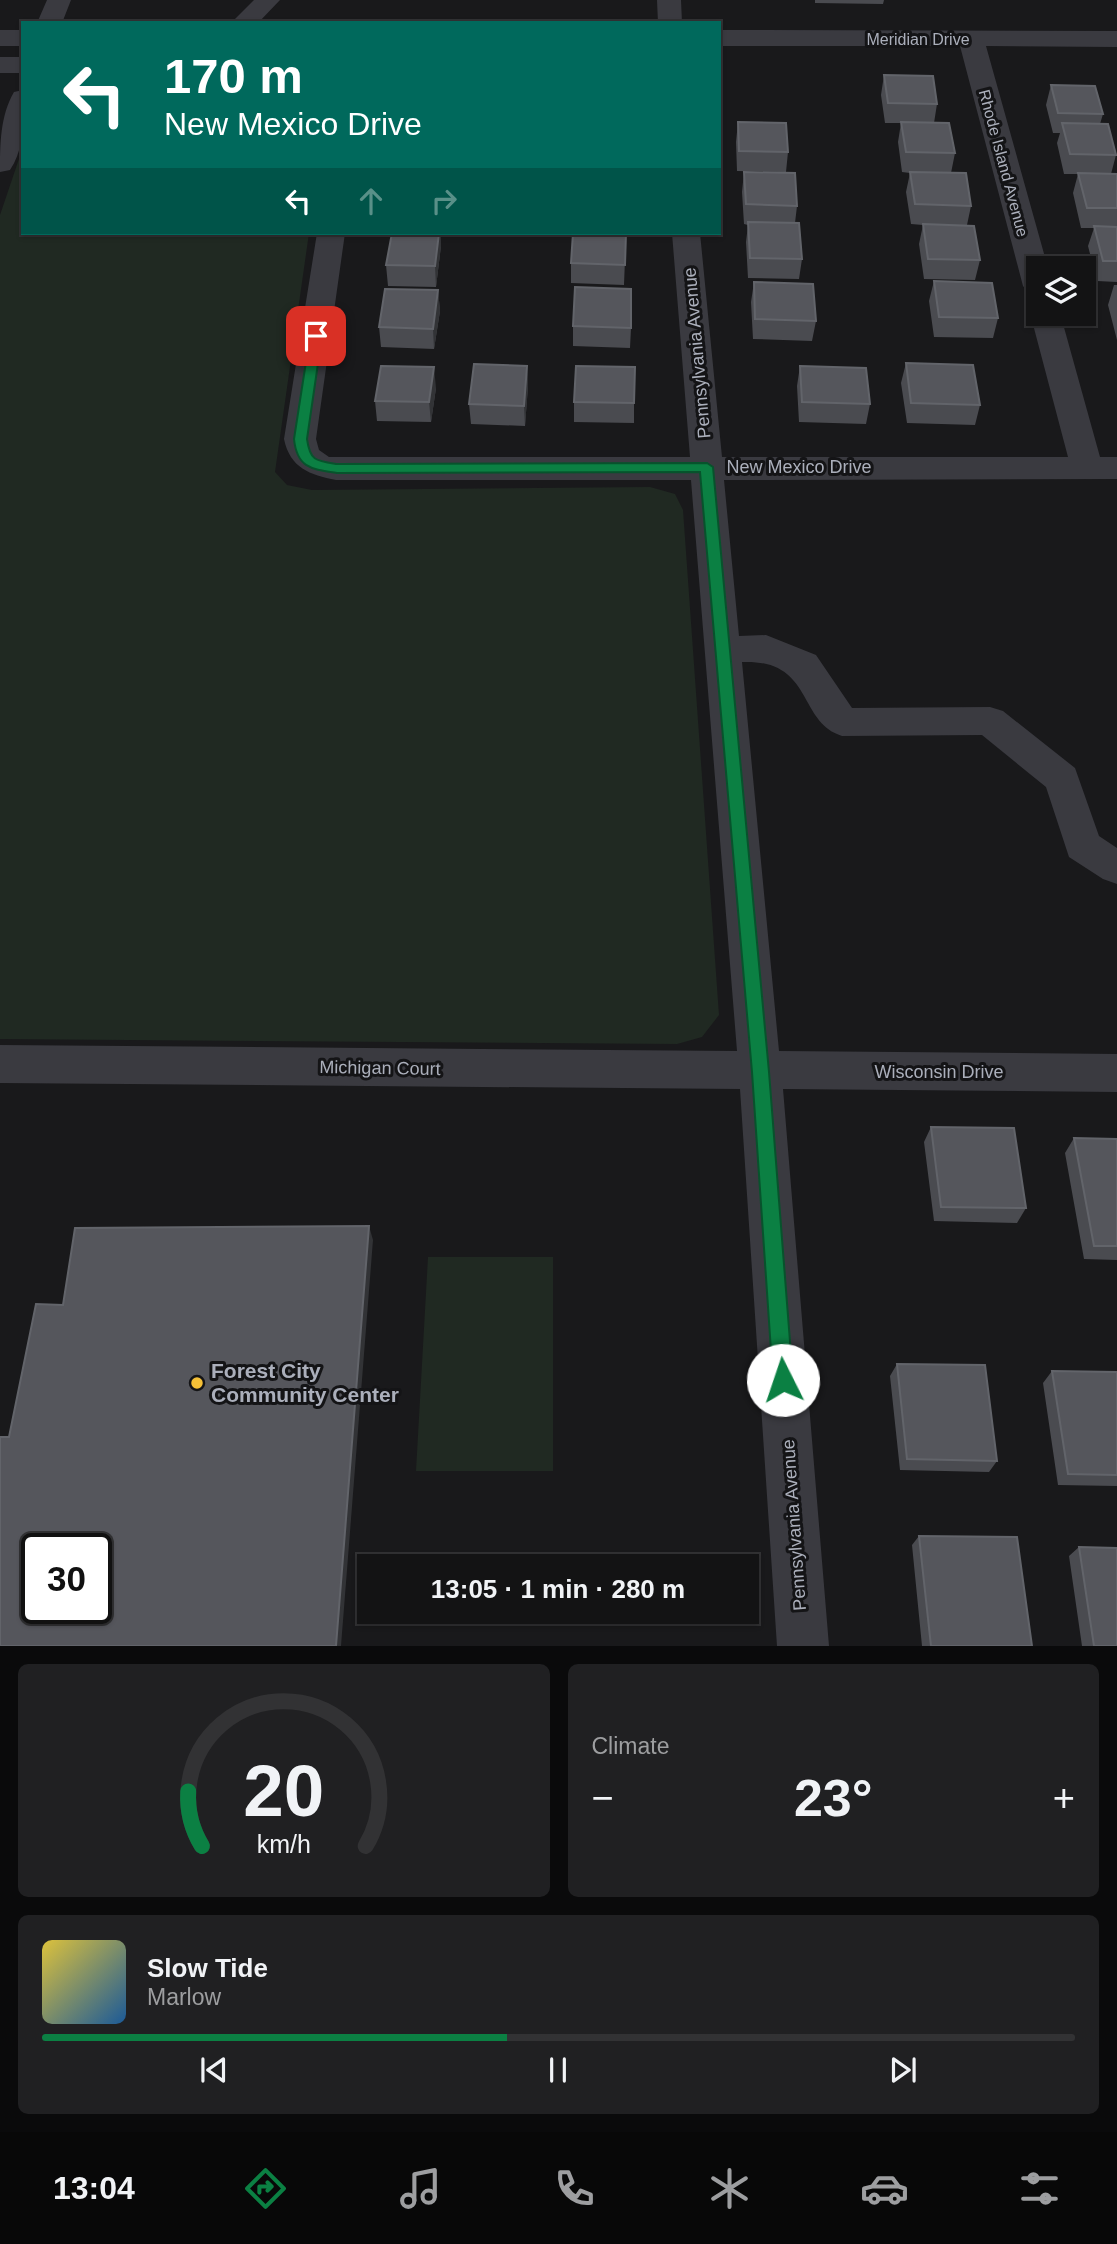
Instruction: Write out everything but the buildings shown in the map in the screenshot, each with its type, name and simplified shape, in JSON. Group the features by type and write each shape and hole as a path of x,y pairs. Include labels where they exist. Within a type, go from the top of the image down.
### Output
{"street":[{"path":"50,21 59,0"},
{"path":"669,0 670,21"},
{"path":"247,21 276,6"},
{"name":"Meridian Drive","path":"721,37 966,56 1005,64"},
{"path":"0,38 21,38"},
{"name":"Meridian Drive","path":"966,56 1117,38"},
{"name":"Rhode Island Avenue","path":"966,56 1029,256"},
{"path":"0,65 21,65"},
{"path":"0,164 21,103"},
{"name":"New Mexico Drive","path":"331,235 300,439 302,453 314,465 337,469 1102,468"},
{"name":"Pennsylvania Avenue","path":"686,235 760,1072 803,1646"},
{"path":"1050,326 1102,468"},
{"path":"723,650 766,648 803,665 842,722 990,721 1062,779 1083,846 1117,869"},
{"name":"Michigan Court","path":"0,1064 760,1072"},
{"name":"Wisconsin Drive","path":"760,1072 1117,1073"}],"shaded area":[{"path":"21,153 21,235 309,235 275,472 287,485 312,490 650,487 675,494 683,510 719,1015 702,1037 677,1044 0,1039 0,215"},
{"path":"428,1257 553,1257 553,1471 416,1471"}],"place":[{"name":"Forest City Community Center","path":"197,1383"}],"route":[{"path":"316,336 300,439 302,453 314,465 337,469 707,467 760,1072 783,1380"}]}
